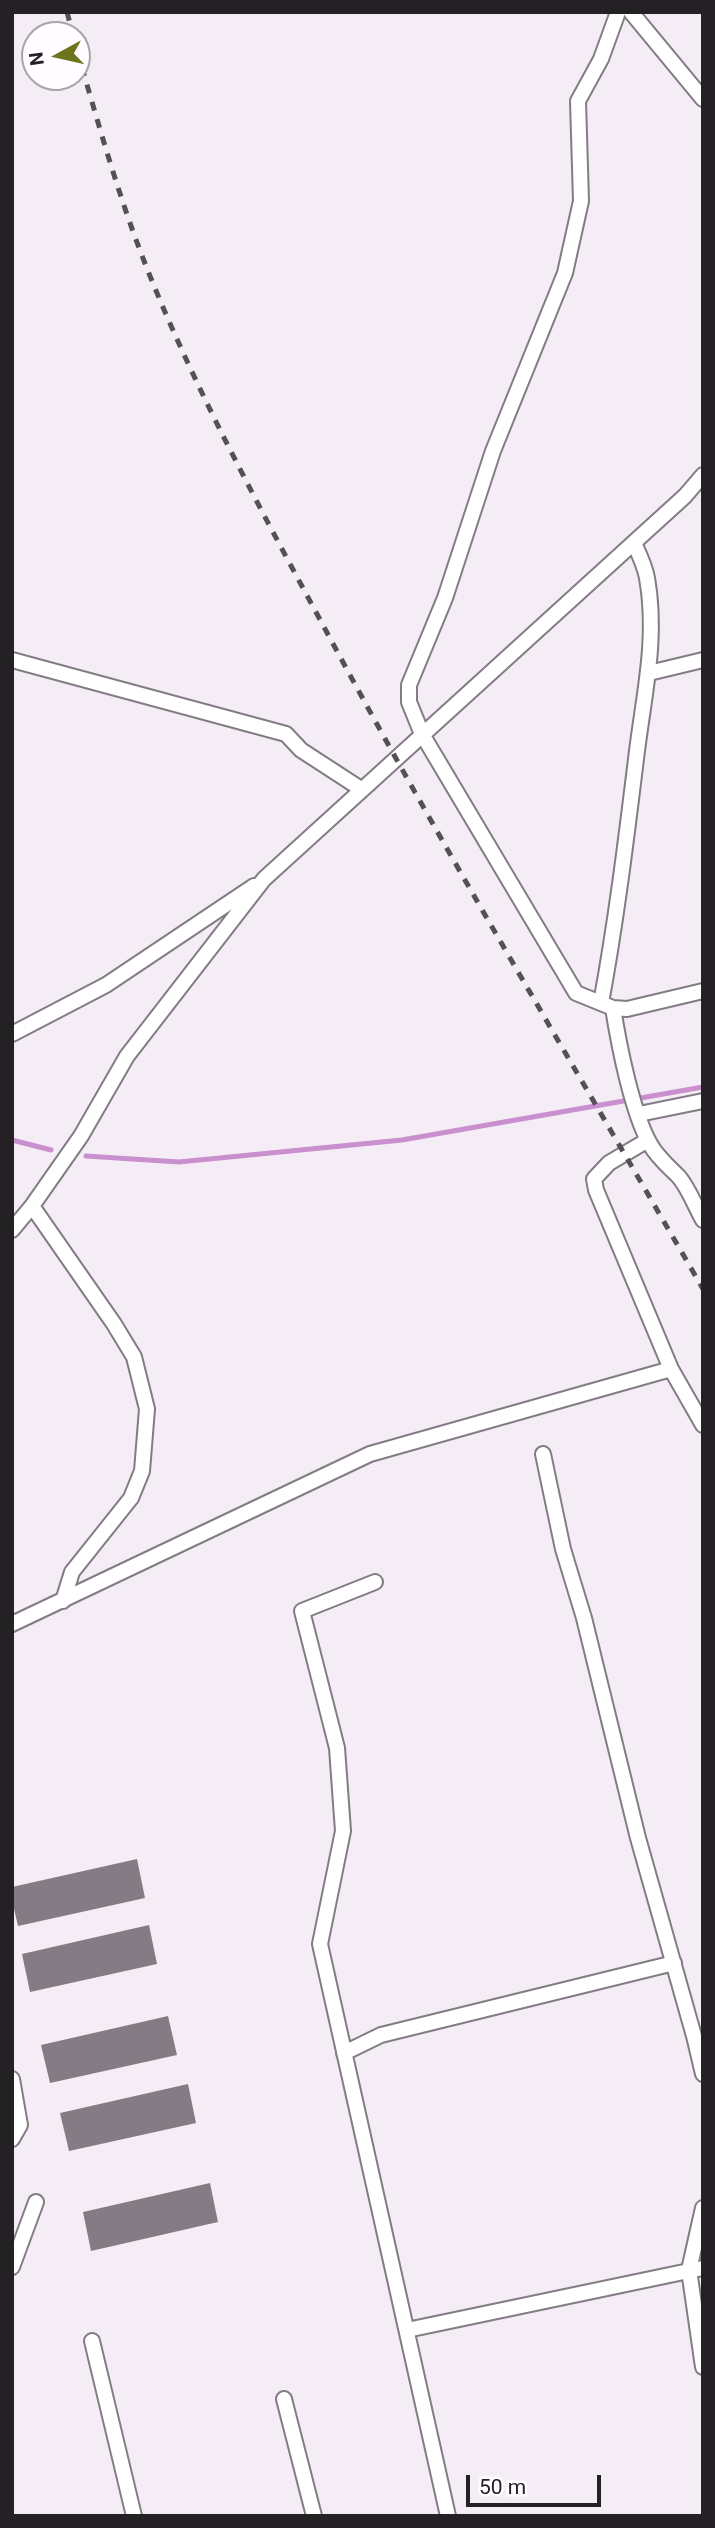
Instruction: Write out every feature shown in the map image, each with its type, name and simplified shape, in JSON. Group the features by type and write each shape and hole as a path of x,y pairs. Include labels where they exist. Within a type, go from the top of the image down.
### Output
{"street":[{"path":"618,12 601,58 578,101 581,201 565,273 493,451 445,598 410,685 409,702 422,734 576,993 607,1006 626,1009 703,991"},
{"path":"631,12 703,99"},
{"path":"12,1034 106,985 264,879 634,543 685,496 703,475"},
{"path":"634,543 647,576 652,632 607,1006 648,1140 686,1188 703,1220"},
{"path":"12,660 286,734 301,750 361,789"},
{"path":"649,673 703,660"},
{"path":"12,1230 81,1136 127,1056 264,879"},
{"path":"639,1114 703,1101"},
{"path":"648,1140 609,1163 594,1179 596,1190 671,1368 703,1425"},
{"path":"686,1188 703,1186"},
{"path":"32,1206 134,1357 147,1409 139,1480 131,1497 72,1572 63,1601"},
{"path":"12,1625 370,1454 671,1368"},
{"path":"543,1454 563,1549 584,1618 638,1838 703,2074"},
{"path":"375,1583 302,1611 337,1748 343,1831 320,1944 448,2516"},
{"path":"344,2053 381,2035 674,1963"},
{"path":"12,2080 20,2125 12,2139"},
{"path":"12,2267 36,2202"},
{"path":"703,2208 691,2298 703,2367"},
{"path":"407,2330 696,2269"},
{"path":"92,2342 134,2516"},
{"path":"284,2399 314,2516"}],"building":[{"path":"137,1859 145,1898 18,1926 12,1887"},
{"path":"149,1925 157,1964 30,1992 22,1954"},
{"path":"168,2016 177,2055 50,2083 41,2045"},
{"path":"188,2084 196,2123 69,2151 60,2113"},
{"path":"210,2183 218,2222 91,2251 83,2212"}],"waterway":[{"path":"86,1156 179,1162 402,1140 703,1087"},
{"path":"12,1140 51,1150"}],"railway":[{"path":"67,12 69,21"},
{"path":"89,91 139,248 189,366 232,454 416,794 703,1289"}]}
